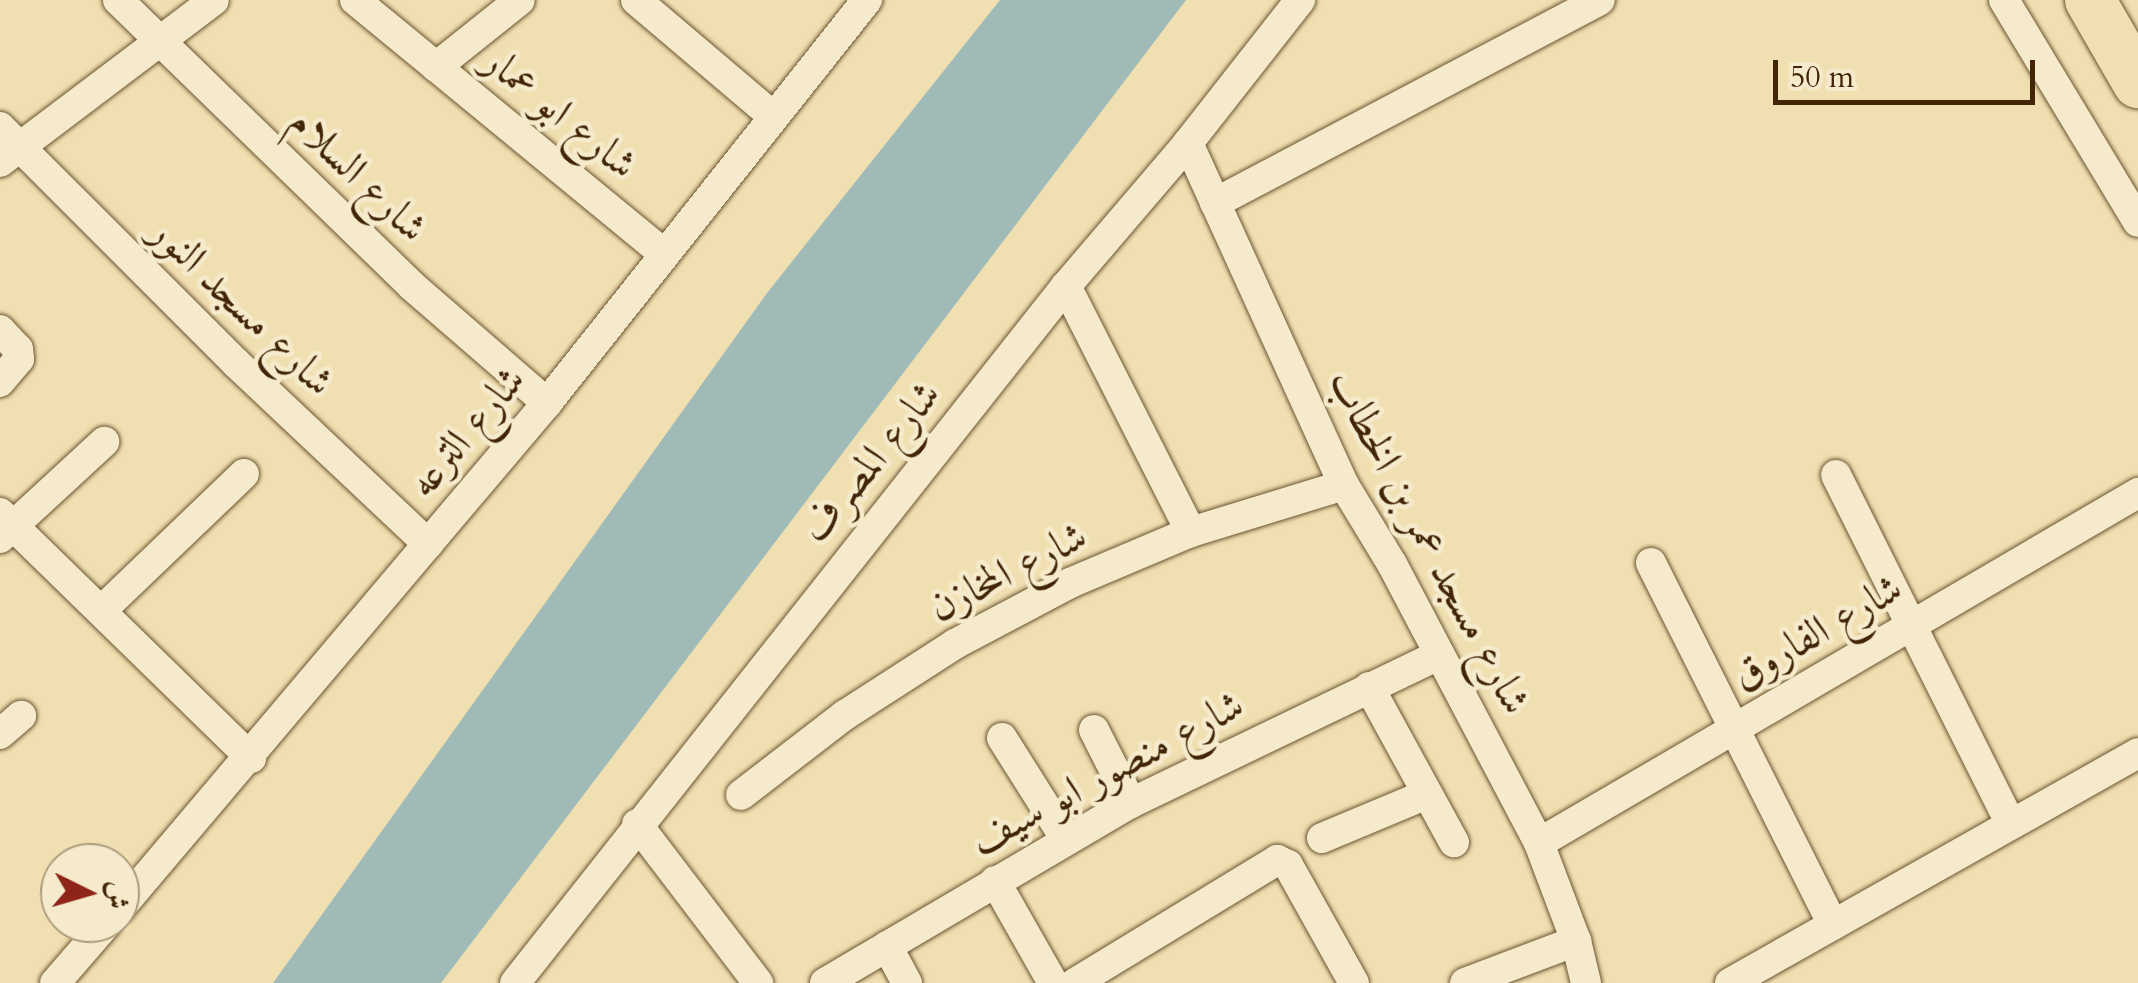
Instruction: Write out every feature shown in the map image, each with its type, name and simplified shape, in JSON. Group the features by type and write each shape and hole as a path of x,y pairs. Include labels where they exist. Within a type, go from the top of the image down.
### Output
{"highway":[{"path":"2090,0 2138,83"}],"street":[{"name":"شارع السلام","path":"118,0 412,286 548,403"},
{"path":"6,145 214,0"},
{"name":"شارع ابو عمار","path":"355,0 664,254"},
{"path":"436,67 520,0"},
{"path":"636,0 774,117"},
{"name":"شارع الترعه","path":"140,885 548,403 866,0"},
{"name":"شارع المصرف","path":"518,982 637,824 1066,286 1188,143 1300,0"},
{"path":"1215,202 1600,0"},
{"path":"2004,0 2138,222"},
{"name":"شارع مسجد عمر بن الخطاب","path":"1188,143 1344,484 1440,654 1539,844 1576,941 1586,983"},
{"name":"شارع مسجد النور","path":"6,145 428,544"},
{"path":"1066,286 1191,532"},
{"path":"0,330 18,349 9,371"},
{"path":"104,442 4,525 101,611 251,758"},
{"path":"101,611 244,474"},
{"path":"1836,475 2011,824"},
{"name":"شارع المخازن","path":"741,795 844,715 954,644 1070,583 1191,532 1344,484"},
{"name":"شارع الفاروق","path":"1539,844 2138,492"},
{"path":"1651,563 1833,925"},
{"name":"شارع منصور ابو سيف","path":"824,983 1131,803 1440,654"},
{"path":"1369,687 1454,842"},
{"path":"1094,730 1131,803"},
{"path":"1002,738 1066,838"},
{"path":"1730,983 2138,753"},
{"path":"1322,838 1427,794"},
{"path":"637,824 758,983"},
{"path":"1074,983 1277,860 1288,865 1354,983"},
{"path":"995,881 1053,983"},
{"path":"1466,983 1576,941"},
{"path":"54,983 89,943"},
{"path":"886,946 907,983"}],"water":[{"path":"1000,0 1186,0 441,983 273,983 767,293"}]}
